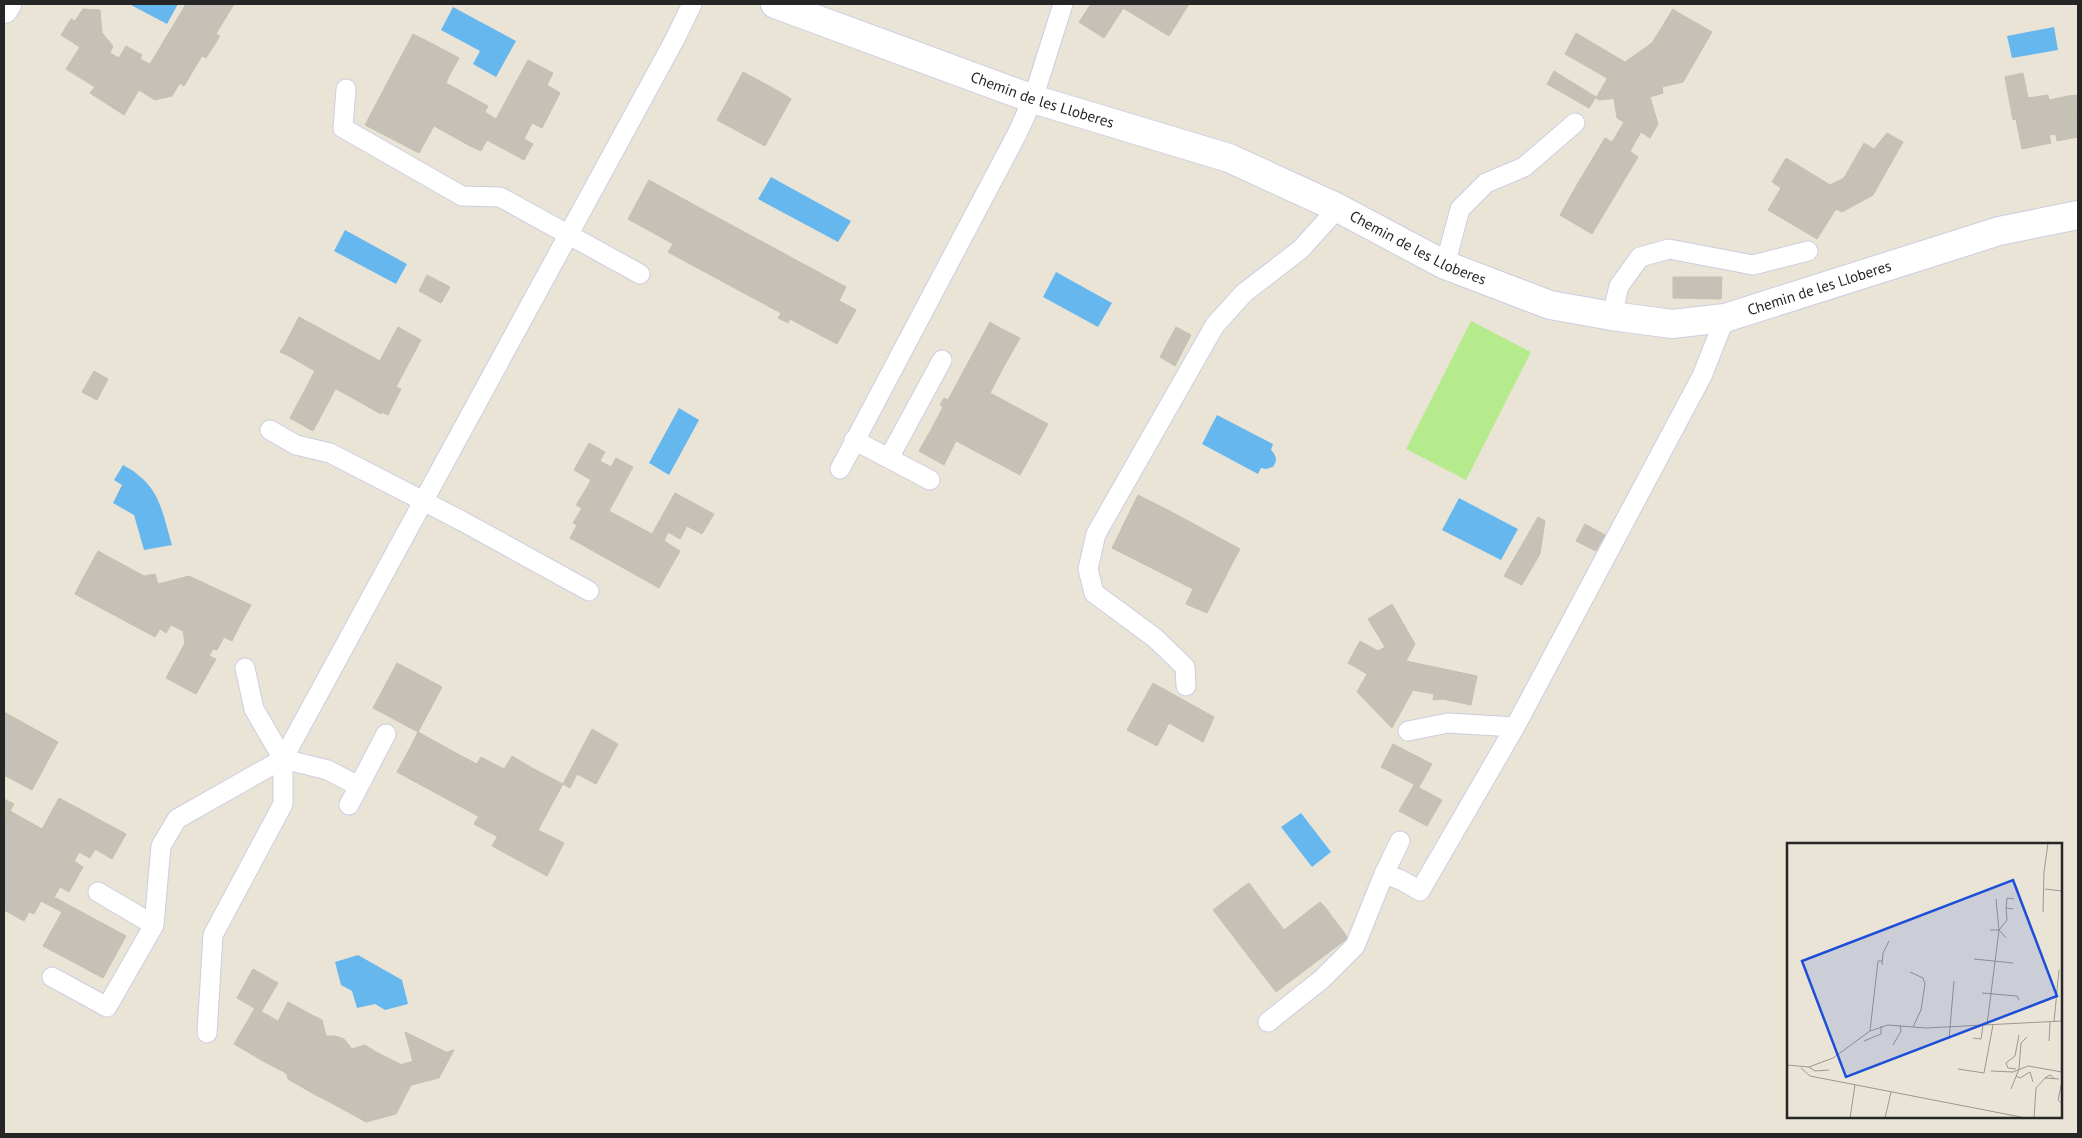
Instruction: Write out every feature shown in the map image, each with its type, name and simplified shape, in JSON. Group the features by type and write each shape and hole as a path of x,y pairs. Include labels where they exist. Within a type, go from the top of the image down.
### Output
{"street":[{"path":"4,9 7,4"},
{"name":"Chemin de les Lloberes","path":"775,4 1033,99 1229,158 1338,208 1445,265 1550,305 1612,316 1672,324 1726,318 1999,231 2078,215"}],"lane":[{"path":"206,1034 213,935 283,804 283,759 675,39 692,4"},
{"path":"840,469 1017,134 1033,99 1063,4"},
{"path":"346,89 343,128 462,196 500,197 640,274"},
{"path":"1445,265 1460,209 1486,183 1524,167 1575,123"},
{"path":"1186,686 1185,667 1155,638 1094,593 1088,569 1096,534 1215,324 1244,293 1300,249 1338,208"},
{"path":"1612,316 1619,286 1640,257 1669,249 1753,265 1808,251"},
{"path":"1384,874 1401,880 1420,891 1515,727 1702,376 1726,318"},
{"path":"889,458 942,360"},
{"path":"270,430 296,445 330,453 462,521 589,591"},
{"path":"854,440 930,480"},
{"path":"245,668 254,709 283,759"},
{"path":"1408,731 1448,723 1515,727"},
{"path":"349,805 386,734"},
{"path":"52,976 107,1007 154,925 161,846 177,819 283,759 328,770 358,786"},
{"path":"1268,1022 1322,980 1355,946 1384,874 1400,841"},
{"path":"98,892 154,925"}],"green space":[{"path":"1471,321 1531,352 1466,480 1406,449"}],"water":[{"path":"129,4 178,4 167,24"},
{"path":"453,7 516,41 496,77 473,64 480,51 441,30"},
{"path":"2054,27 2058,50 2012,58 2007,36"},
{"path":"771,177 851,221 838,242 758,199"},
{"path":"345,230 407,264 396,284 334,251"},
{"path":"1056,272 1112,303 1098,327 1043,297"},
{"path":"679,408 699,420 669,475 649,463"},
{"path":"1217,415 1273,444 1271,450 1276,460 1273,467 1261,468 1258,474 1202,444"},
{"path":"123,465 145,481 152,489 161,509 172,545 144,550 134,515 113,503 122,485 114,480"},
{"path":"1459,498 1518,529 1501,560 1442,530"},
{"path":"1301,813 1331,852 1312,867 1281,827"},
{"path":"358,955 402,980 408,1004 385,1010 375,1004 357,1008 352,991 341,985 335,962"}],"building":[{"path":"186,4 234,4 216,34 220,36 206,58 202,56 184,86 180,83 172,96 155,100 139,90 124,115 90,93 95,87 66,69 80,47 61,35 71,19 75,21 83,9 100,10 102,33 113,46 110,53 119,58 126,46 142,55 140,59 150,64"},
{"path":"1091,4 1126,4 1104,38 1079,22"},
{"path":"1126,4 1136,9 1133,14 1123,8"},
{"path":"1128,4 1189,4 1169,36 1133,14 1136,9"},
{"path":"1673,9 1679,13 1658,48 1624,71 1615,65 1607,78 1565,54 1576,33 1625,62 1652,43"},
{"path":"1679,13 1712,32 1683,82 1662,87 1663,93 1650,97 1658,124 1650,138 1641,132 1630,151 1638,157 1611,202 1578,183 1605,138 1612,142 1626,119 1620,98 1599,100 1596,98 1615,65 1624,71 1658,48"},
{"path":"413,34 429,42 426,48 421,46 415,58 449,76 446,83 488,106 485,112 496,119 528,60 553,73 547,85 560,93 542,128 532,123 524,139 533,144 524,160 487,140 489,136 478,131 470,146 434,126 419,153 365,125"},
{"path":"429,42 459,58 449,76 415,58 421,46 426,48"},
{"path":"1554,71 1596,97 1589,108 1547,84"},
{"path":"743,72 782,93 761,132 722,111"},
{"path":"2023,73 2028,98 2048,95 2056,134 2049,135 2051,143 2022,149 2016,119 2013,120 2005,77"},
{"path":"782,93 791,99 765,146 717,120 722,111 761,132"},
{"path":"2078,95 2078,113 2072,114 2068,96"},
{"path":"2068,96 2072,114 2078,113 2078,137 2057,141 2049,100"},
{"path":"1620,98 1626,119 1624,122 1617,118 1614,99"},
{"path":"478,131 489,136 481,151 470,146"},
{"path":"1887,133 1903,142 1873,195 1842,212 1836,209 1817,239 1768,210 1781,188 1772,182 1786,158 1830,185 1844,178 1864,143 1874,149"},
{"path":"649,180 711,214 704,226 856,310 837,344 790,319 788,323 778,318 781,313 740,291 744,283 628,219"},
{"path":"1578,183 1611,202 1592,234 1560,215"},
{"path":"711,214 846,287 839,301 704,226"},
{"path":"673,244 744,283 740,291 668,252"},
{"path":"427,275 450,287 441,303 419,291"},
{"path":"1673,277 1722,277 1721,299 1673,298"},
{"path":"299,317 358,349 354,356 376,368 398,327 421,340 396,387 401,389 388,415 382,412 381,414 358,401 360,399 337,386 313,431 290,418 315,371 289,356 293,349 285,344"},
{"path":"990,322 1000,328 995,337 985,331"},
{"path":"1176,327 1191,335 1175,366 1160,357"},
{"path":"1000,328 1020,338 1003,368 984,358"},
{"path":"985,331 995,337 984,358 1003,368 990,393 1048,424 1020,475 932,428 943,407 940,405 944,398 948,400"},
{"path":"285,344 293,349 289,356 280,352"},
{"path":"358,349 380,361 376,368 354,356"},
{"path":"94,371 108,379 97,400 82,392"},
{"path":"337,386 360,399 358,401 336,389"},
{"path":"932,428 956,441 944,465 919,451"},
{"path":"589,443 605,452 600,461 611,467 616,458 633,467 609,511 652,534 675,493 714,514 702,534 687,526 680,539 668,532 664,541 680,551 659,588 570,538 577,525 573,523 582,508 585,510 595,493 586,489 591,480 574,470"},
{"path":"586,489 595,493 585,510 576,505"},
{"path":"1138,495 1168,510 1159,529 1213,557 1217,549 1235,558 1207,613 1186,604 1193,589 1112,548"},
{"path":"1168,510 1240,549 1235,558 1217,549 1213,557 1159,529"},
{"path":"1538,517 1545,521 1540,554 1522,585 1504,576"},
{"path":"1585,524 1605,535 1596,551 1576,541"},
{"path":"98,551 144,576 155,574 158,584 189,576 194,598 213,593 217,610 241,623 232,641 224,637 217,650 213,649 209,656 216,659 196,694 166,678 185,643 183,631 171,625 166,633 160,629 155,637 86,600 93,588 81,582"},
{"path":"189,576 251,605 241,623 217,610 213,593 194,598"},
{"path":"81,582 93,588 86,600 75,594"},
{"path":"1392,604 1415,644 1406,661 1477,676 1471,705 1443,699 1433,700 1434,694 1413,690 1392,728 1357,692 1367,674 1348,663 1360,641 1378,651 1385,647 1368,619"},
{"path":"397,663 442,687 418,732 373,708"},
{"path":"1153,683 1214,717 1203,742 1169,723 1157,746 1127,730"},
{"path":"4,712 58,742 32,790 4,775"},
{"path":"592,729 618,744 596,784 577,774 570,788 563,784"},
{"path":"418,732 456,753 450,764 412,744"},
{"path":"412,744 450,764 456,753 524,789 534,769 563,784 538,830 564,843 547,876 492,846 502,829 397,772"},
{"path":"1393,744 1432,764 1419,787 1381,767"},
{"path":"512,756 534,769 524,789 477,764 481,757 504,769"},
{"path":"1414,785 1442,800 1427,826 1399,811"},
{"path":"59,798 89,814 75,838 46,822"},
{"path":"4,799 14,804 5,820 37,838 46,822 75,838 89,814 126,834 112,859 95,849 90,858 79,852 66,884 63,882 54,897 126,936 103,978 43,946 62,912 41,901 34,914 29,912 24,921 4,910"},
{"path":"10,811 42,829 37,838 5,820"},
{"path":"478,817 502,829 498,837 474,824"},
{"path":"74,861 83,867 69,892 60,887 63,882 66,884 73,870 71,868"},
{"path":"1249,883 1284,930 1320,902 1325,907 1283,938 1243,887"},
{"path":"1243,887 1283,938 1325,907 1348,938 1276,992 1213,910"},
{"path":"253,969 278,983 261,1012 237,998"},
{"path":"288,1002 312,1015 301,1018 294,1030 278,1021"},
{"path":"255,1008 294,1030 301,1018 312,1015 322,1020 326,1036 322,1043 347,1057 352,1049 365,1045 376,1052 381,1070 454,1050 439,1078 411,1085 396,1114 366,1122 359,1099 337,1106 331,1087 312,1093 306,1073 288,1079 281,1056 263,1061 234,1044"},
{"path":"405,1032 446,1052 413,1062"},
{"path":"326,1036 344,1039 352,1049 347,1057 322,1043"},
{"path":"376,1052 402,1065 381,1070"},
{"path":"281,1056 286,1073 263,1061"},
{"path":"306,1073 312,1093 288,1079"},
{"path":"331,1087 337,1106 312,1093"},
{"path":"359,1099 366,1122 337,1106"}]}
